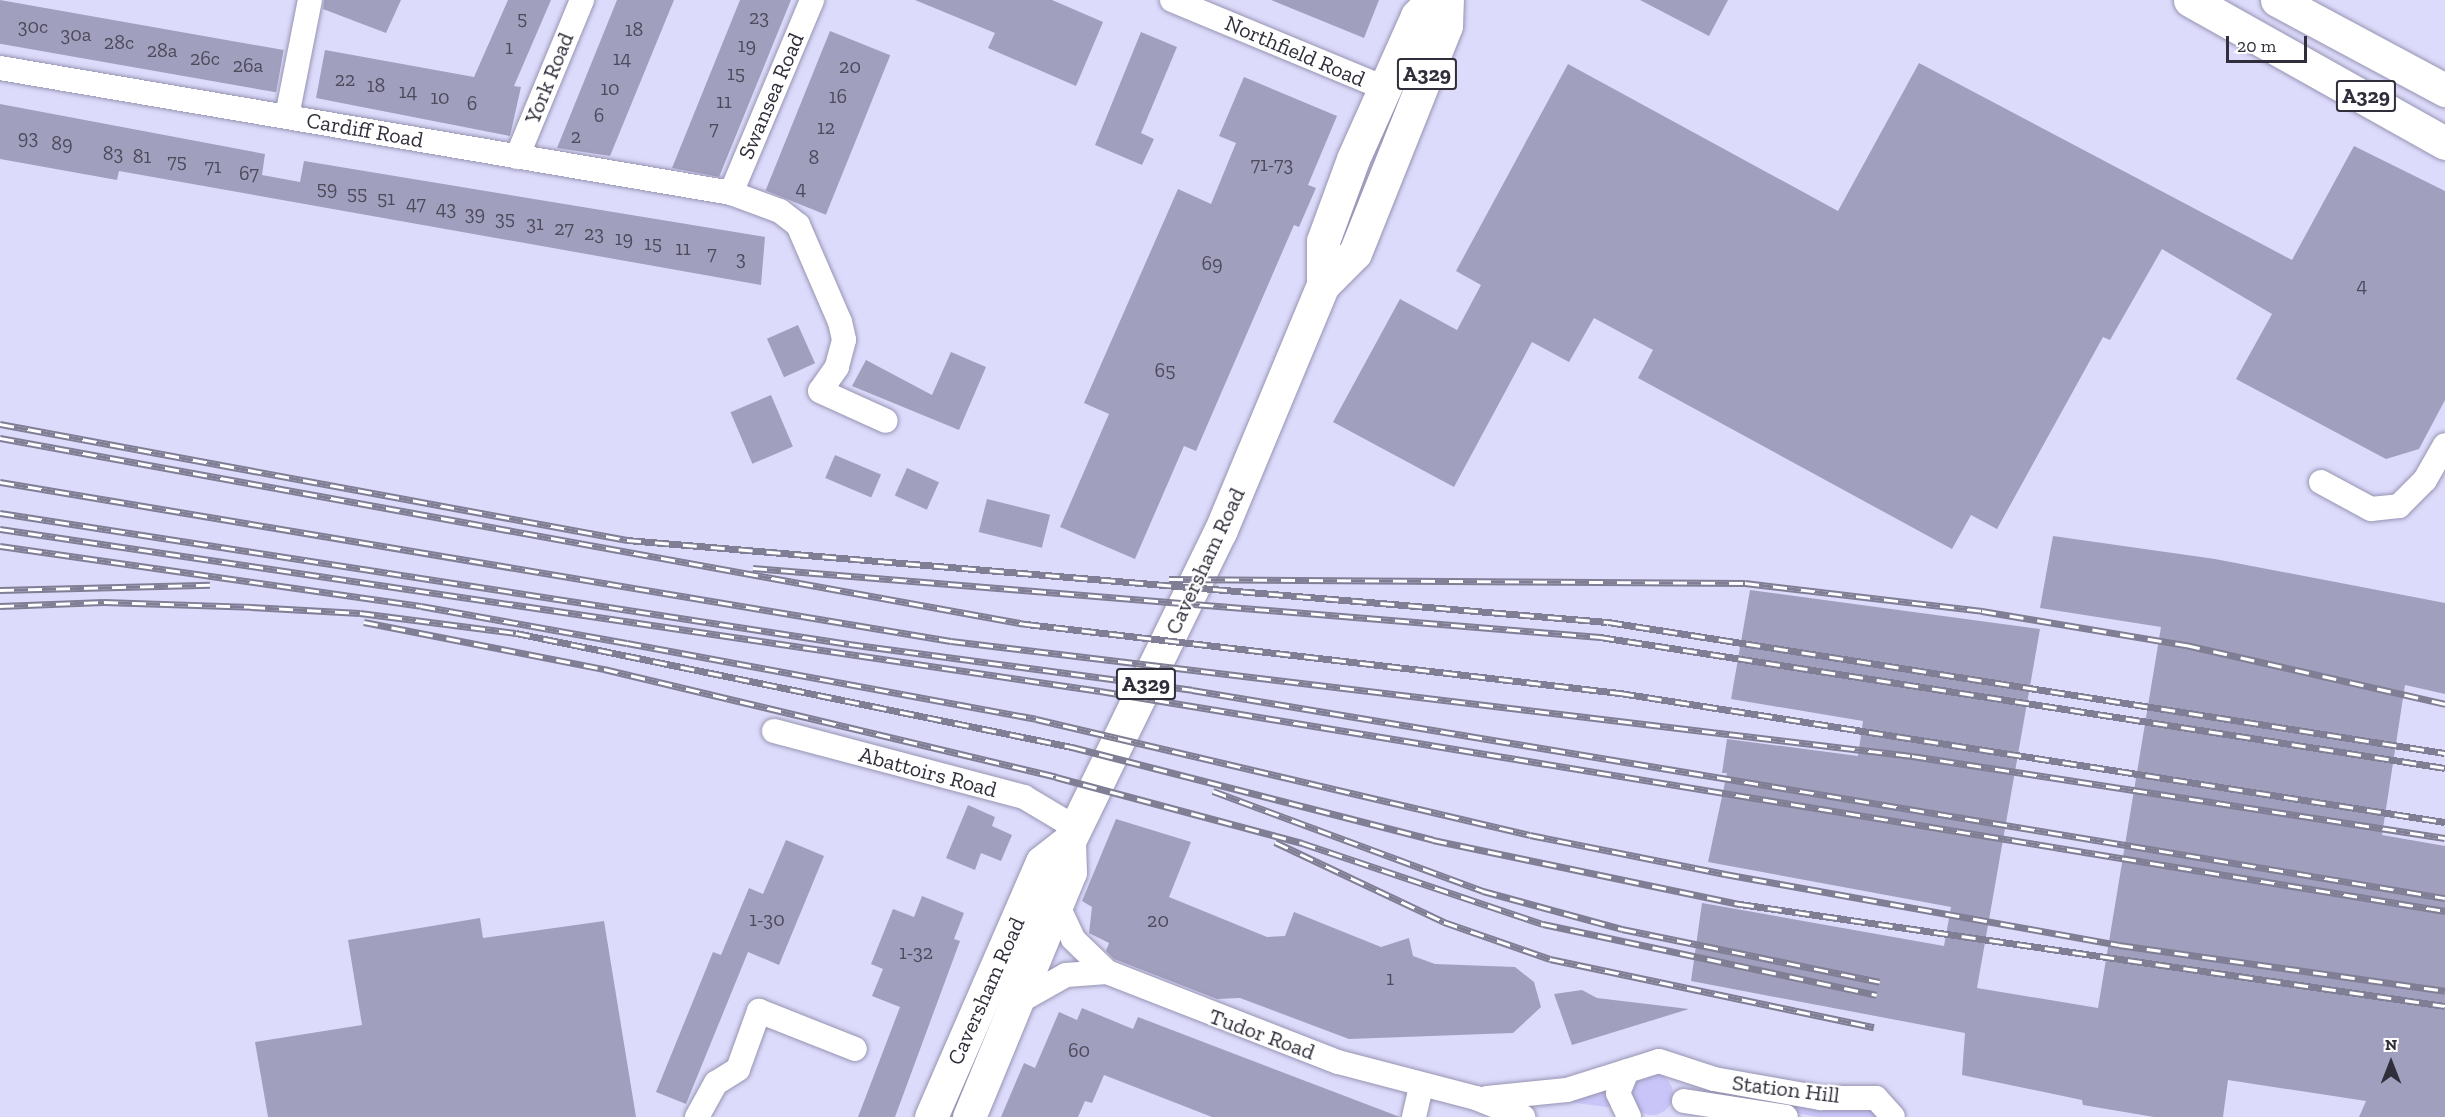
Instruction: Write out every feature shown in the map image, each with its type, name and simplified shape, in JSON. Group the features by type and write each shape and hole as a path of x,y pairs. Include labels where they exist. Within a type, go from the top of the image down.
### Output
{"main road":[{"name":"Caversham Road","path":"1323,285 1323,240 1384,88 1417,16 1432,0"},
{"name":"Caversham Road","path":"931,1117 1042,862 1072,835 1220,532 1323,285 1354,253 1446,26 1447,0"},
{"name":"A329","path":"2190,0 2445,143"},
{"name":"A329","path":"2277,0 2445,90"},
{"name":"A329","path":"1057,904 1070,872 1072,835"},
{"name":"Caversham Road","path":"969,1117 1057,904"}],"street":[{"path":"286,116 310,0"},
{"name":"York Road","path":"517,157 582,0"},
{"name":"Swansea Road","path":"731,193 812,0"},
{"name":"Northfield Road","path":"1173,0 1384,88"},
{"name":"Cardiff Road","path":"0,68 731,193 780,211 798,225 834,298 844,340 837,367 820,391 886,421"},
{"path":"2321,482 2359,504 2382,511 2411,498 2443,455"},
{"name":"Abattoirs Road","path":"774,731 1024,797 1072,835"},
{"name":"Tudor Road","path":"1057,904 1073,939 1107,972 1239,1026 1421,1086"},
{"name":"Tudor Road","path":"1018,1002 1066,975 1107,972"},
{"path":"697,1117 716,1083 738,1069 759,1011 855,1049"},
{"name":"Station Hill","path":"1476,1098 1567,1090 1627,1071 1647,1060 1714,1079 1821,1098 1876,1098 1893,1117"},
{"name":"Station Hill","path":"1670,1065 1684,1083 1680,1109 1786,1117"},
{"path":"1627,1071 1618,1093 1629,1117"},
{"path":"1414,1117 1421,1086"},
{"name":"Station Hill","path":"1421,1086 1476,1098 1523,1117"}],"shaded area":[{"path":"1652,1073 1660,1074 1667,1079 1672,1086 1672,1102 1667,1109 1660,1114 1652,1115 1644,1114 1637,1109 1632,1102 1631,1094 1632,1086 1637,1079 1644,1074"},
{"path":"1709,1088 1871,1108 1881,1117 1819,1117 1710,1098"},
{"path":"1609,1089 1615,1108 1568,1102 1570,1100"}],"building":[{"path":"0,0 284,50 276,92 0,44"},
{"path":"324,0 401,0 386,33 323,9"},
{"path":"508,0 551,0 514,86 521,87 510,136 316,98 325,50 474,77"},
{"path":"617,0 674,0 610,156 557,148"},
{"path":"740,0 791,0 719,177 672,168"},
{"path":"915,0 1052,0 1103,22 1076,86 988,48 995,33"},
{"path":"1271,0 1379,0 1364,38"},
{"path":"1640,0 1728,0 1709,36"},
{"path":"830,31 890,55 826,215 766,190"},
{"path":"1141,32 1177,47 1141,133 1154,139 1142,165 1095,145"},
{"path":"1919,63 2292,260 2354,146 2445,191 2445,400 2419,449 2386,459 2236,379 2272,314 2162,249 2110,340 2103,337 1997,529 1971,515 1952,549 1638,378 1653,350 1594,318 1569,362 1532,342 1454,487 1333,422 1400,299 1457,330 1481,285 1456,271 1568,64 1838,211"},
{"path":"1244,77 1337,116 1308,185 1316,188 1299,227 1294,225 1196,451 1184,446 1135,559 1060,527 1109,414 1084,403 1178,189 1211,204 1236,143 1219,136"},
{"path":"0,104 265,154 262,175 300,182 304,161 765,237 761,285 119,171 117,180 0,159"},
{"path":"798,325 815,363 784,377 767,339"},
{"path":"951,352 986,367 959,430 852,386 866,360 932,395"},
{"path":"771,395 793,447 752,464 730,412"},
{"path":"835,455 881,475 871,498 825,478"},
{"path":"907,468 939,482 927,510 895,495"},
{"path":"987,499 1050,515 1042,548 979,532"},
{"path":"2053,536 2215,559 2445,603 2445,694 2405,685 2382,835 2445,846 2445,1117 2359,1117 2366,1101 2228,1080 2223,1117 2154,1117 2083,1105 2082,1100 1962,1075 1965,1033 1691,981 1702,903 1944,946 1951,907 1708,862 1727,773 1722,773 1727,739 1858,756 1863,721 1731,699 1750,590 2040,629 1977,988 2098,1008 2161,627 2040,608"},
{"path":"968,805 995,817 992,826 1012,835 1001,861 981,853 975,870 946,858"},
{"path":"1116,819 1191,842 1169,897 1267,937 1285,936 1294,912 1381,947 1409,938 1413,956 1435,964 1515,967 1534,982 1541,1007 1513,1033 1349,1039 1240,998 1217,999 1114,959 1106,951 1109,943 1089,933 1092,907 1082,901"},
{"path":"786,840 824,856 779,965 748,952 686,1104 656,1092 713,952 721,955 749,888 763,894"},
{"path":"922,896 964,913 954,939 960,941 895,1117 858,1117 900,1007 872,996 883,969 871,964 893,909 914,917"},
{"path":"480,918 483,938 604,921 636,1117 268,1117 255,1042 362,1025 348,940"},
{"path":"1582,990 1597,998 1689,1009 1572,1045 1554,994"},
{"path":"1082,1008 1133,1029 1138,1017 1400,1117 1212,1117 1104,1075 1092,1103 1085,1101 1078,1117 1001,1117 1024,1063 1035,1068 1059,1012 1077,1020"}],"railway":[{"path":"0,424 627,540 1608,622 2445,753"},
{"path":"0,438 1026,624 1620,693 2445,822"},
{"path":"0,482 951,641 1912,756 2445,838"},
{"path":"0,513 849,644 1192,690 2445,898"},
{"path":"0,529 1100,691 2445,911"},
{"path":"0,546 421,606 627,643 1036,719 1530,835 1725,874 2119,945 2445,991"},
{"path":"753,568 1600,637 2445,768"},
{"path":"1169,579 1745,583 1982,611 2186,645 2445,704"},
{"path":"0,590 210,585"},
{"path":"0,606 104,602 251,607 360,613 516,633 1072,747 1433,840 1740,904 2445,1006"},
{"path":"364,622 604,669 1056,777 1302,843 1543,924 1877,995"},
{"path":"1213,791 1483,891 1622,929 1880,982"},
{"path":"1275,842 1444,922 1550,959 1874,1027"}]}
